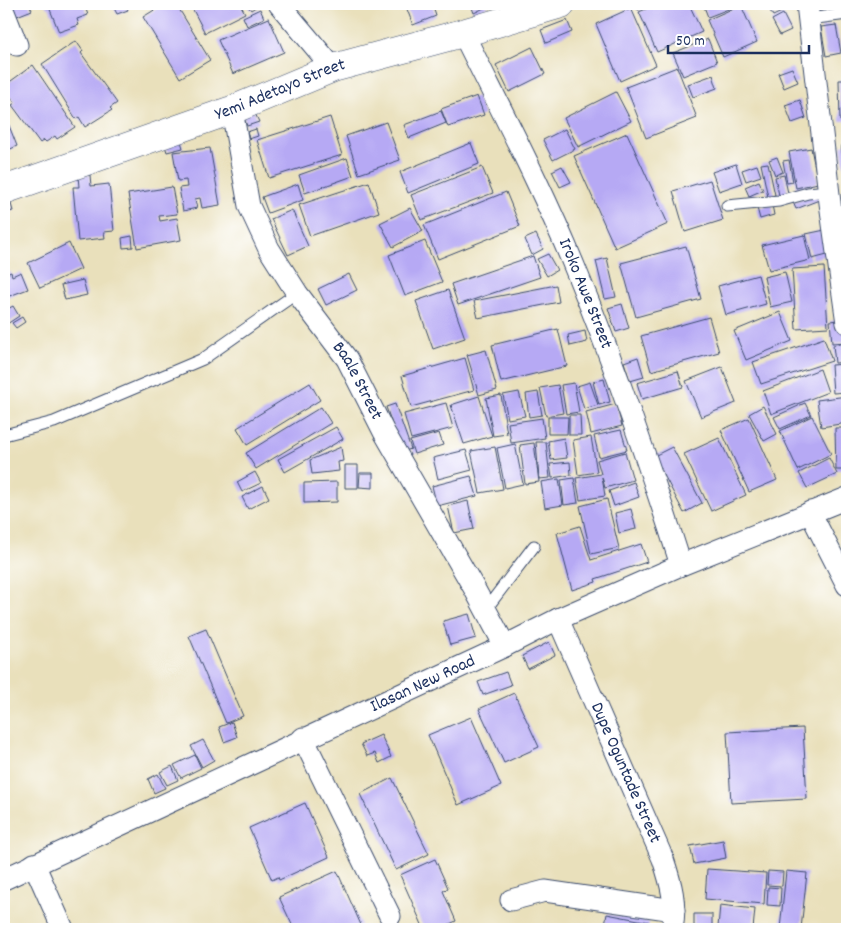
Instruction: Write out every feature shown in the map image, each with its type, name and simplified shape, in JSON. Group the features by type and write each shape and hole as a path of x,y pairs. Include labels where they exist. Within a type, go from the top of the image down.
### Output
{"street":[{"path":"279,4 333,68"},
{"name":"Yemi Adetayo Street","path":"4,190 232,110 333,68 561,4"},
{"path":"808,11 828,191 847,323"},
{"path":"4,12 17,45"},
{"name":"Iroko Awe Street","path":"462,33 534,176 576,272 616,376 681,565"},
{"name":"Baale Street","path":"232,110 249,206 269,248 297,293 347,359 384,432 486,609 505,646"},
{"name":"Ilasan New Road","path":"4,879 303,738 505,646 558,619 681,565 847,498"},
{"path":"810,512 847,585"},
{"name":"Dupe Oguntade Street","path":"558,619 663,859 673,888 673,920"},
{"path":"303,738 390,916"},
{"path":"34,864 63,929"},
{"path":"511,900 545,891 673,920"}],"lane":[{"path":"808,11 847,14"},
{"path":"727,206 779,201 808,193 828,191"},
{"path":"4,435 54,422 203,359 297,293"},
{"path":"486,609 534,546"}],"building":[{"path":"12,4 29,4 32,10 17,16"},
{"path":"45,4 84,4 88,15 77,19 79,25 59,32 49,7 47,8"},
{"path":"112,4 125,4 128,10 117,14"},
{"path":"164,4 176,4 210,60 180,78 143,17"},
{"path":"190,4 240,4 245,13 205,33"},
{"path":"246,4 260,4 251,10"},
{"path":"405,4 432,4 436,16 413,25"},
{"path":"487,4 488,6 474,13 471,5"},
{"path":"634,4 651,4 638,10"},
{"path":"657,4 689,4 702,32 657,52 639,12"},
{"path":"703,4 741,4 708,17"},
{"path":"788,4 790,8 773,16 767,5"},
{"path":"741,5 757,42 723,57 707,20"},
{"path":"631,8 656,65 620,81 596,24"},
{"path":"260,9 264,18 247,26 243,17"},
{"path":"783,14 791,30 780,35 772,20"},
{"path":"269,18 284,52 233,74 218,40"},
{"path":"567,20 572,32 546,43 541,30"},
{"path":"836,25 841,53 826,56 821,27"},
{"path":"708,39 717,62 683,76 673,53"},
{"path":"76,41 83,51 81,53 117,103 110,108 112,110 85,127 79,117 76,119 42,64"},
{"path":"532,47 545,74 509,92 496,65"},
{"path":"33,65 75,127 57,139 55,136 46,142 44,140 40,143 12,105 15,103 10,96 7,98 4,94 4,86"},
{"path":"677,67 697,118 646,138 626,87"},
{"path":"792,68 798,82 784,88 778,73"},
{"path":"713,75 717,88 693,97 688,84"},
{"path":"839,80 847,80 847,121 840,121"},
{"path":"616,92 631,121 578,147 564,118"},
{"path":"477,96 484,115 448,127 441,109"},
{"path":"800,100 806,118 792,123 785,105"},
{"path":"254,111 259,122 247,126 243,115"},
{"path":"441,111 446,123 409,138 404,125"},
{"path":"4,113 17,146 4,152"},
{"path":"330,117 342,155 269,178 257,140"},
{"path":"386,122 400,160 359,174 346,136"},
{"path":"256,129 258,136 249,139 247,132"},
{"path":"565,129 575,149 553,160 543,140"},
{"path":"627,133 668,224 615,248 574,156"},
{"path":"180,138 183,148 167,152 164,143"},
{"path":"471,143 479,164 408,193 400,172"},
{"path":"847,144 847,166 844,166 841,145"},
{"path":"210,148 220,205 202,208 200,198 195,199 197,208 183,211 179,188 187,187 186,180 178,181 173,152"},
{"path":"811,148 818,183 796,188 789,152"},
{"path":"777,157 783,172 775,175 769,160"},
{"path":"347,158 353,176 305,193 299,175"},
{"path":"789,160 793,182 787,183 783,161"},
{"path":"768,163 775,195 768,197 761,164"},
{"path":"736,164 742,183 719,191 712,172"},
{"path":"757,165 761,176 746,181 742,170"},
{"path":"562,166 571,182 560,187 552,171"},
{"path":"482,167 493,193 421,220 411,195"},
{"path":"90,175 91,186 109,184 114,231 104,232 105,238 78,241 73,187 79,187 78,176"},
{"path":"784,175 788,193 779,195 775,177"},
{"path":"710,180 723,220 685,232 673,191"},
{"path":"759,181 763,190 749,196 745,187"},
{"path":"369,182 379,212 310,236 299,205"},
{"path":"298,184 303,200 268,213 262,197"},
{"path":"172,187 177,214 159,216 160,221 177,218 181,240 137,248 128,194"},
{"path":"506,192 520,226 438,259 424,225"},
{"path":"817,193 819,200 796,209 793,202"},
{"path":"9,197 13,211 4,213 4,199"},
{"path":"772,205 774,215 760,219 757,208"},
{"path":"410,208 423,231 393,247 380,223"},
{"path":"292,210 308,246 288,255 271,219"},
{"path":"825,230 831,254 812,259 806,234"},
{"path":"536,234 543,249 532,255 525,239"},
{"path":"804,235 810,260 769,270 762,245"},
{"path":"132,236 133,247 123,248 122,238"},
{"path":"425,241 442,282 405,296 389,255"},
{"path":"69,243 81,269 40,288 28,263"},
{"path":"686,246 701,299 636,317 621,263"},
{"path":"548,254 557,270 547,276 537,259"},
{"path":"533,256 540,277 458,305 451,284"},
{"path":"607,258 616,297 605,299 596,261"},
{"path":"824,267 828,327 796,329 792,269"},
{"path":"11,272 12,276 21,272 28,289 4,298 4,275"},
{"path":"785,272 792,302 770,307 764,277"},
{"path":"349,274 357,290 326,305 318,289"},
{"path":"758,275 766,304 726,315 718,286"},
{"path":"83,280 87,295 65,300 61,285"},
{"path":"556,285 559,302 478,318 474,301"},
{"path":"448,290 465,338 433,349 416,301"},
{"path":"622,304 629,328 616,332 608,308"},
{"path":"13,306 19,316 4,326 4,311"},
{"path":"780,312 792,341 746,360 734,331"},
{"path":"22,317 25,322 16,328 12,323"},
{"path":"709,317 719,352 651,371 641,336"},
{"path":"845,319 847,342 832,343 830,321"},
{"path":"558,329 567,366 501,382 492,345"},
{"path":"585,331 587,342 570,346 568,335"},
{"path":"824,338 832,361 761,384 753,362"},
{"path":"847,343 847,362 835,363 833,345"},
{"path":"486,350 497,390 479,395 467,355"},
{"path":"638,357 644,377 630,381 624,362"},
{"path":"465,358 474,390 411,407 402,376"},
{"path":"847,364 847,392 833,393 831,365"},
{"path":"722,367 736,403 701,417 686,381"},
{"path":"820,369 828,392 771,414 763,391"},
{"path":"678,371 683,387 642,399 637,383"},
{"path":"604,379 610,402 599,405 593,382"},
{"path":"590,382 598,405 584,409 577,386"},
{"path":"310,383 320,400 247,445 237,428"},
{"path":"574,383 579,412 566,414 561,385"},
{"path":"558,385 563,413 546,416 540,388"},
{"path":"519,392 525,416 508,419 503,395"},
{"path":"538,392 542,415 529,417 526,394"},
{"path":"501,395 507,434 493,436 486,398"},
{"path":"479,396 492,436 464,444 451,405"},
{"path":"847,396 847,423 821,427 817,400"},
{"path":"446,403 453,428 411,439 404,414"},
{"path":"805,403 811,415 780,429 774,417"},
{"path":"395,404 411,449 402,452 386,407"},
{"path":"616,404 622,426 591,434 586,412"},
{"path":"763,406 777,434 764,441 749,414"},
{"path":"321,407 331,423 256,469 246,453"},
{"path":"569,415 580,415 581,435 569,435"},
{"path":"812,416 831,454 798,470 780,431"},
{"path":"548,417 568,417 567,434 548,434"},
{"path":"542,418 545,438 511,443 508,423"},
{"path":"749,418 777,480 749,492 721,430"},
{"path":"336,427 343,439 285,472 278,459"},
{"path":"835,428 847,428 847,470 836,470"},
{"path":"621,430 627,450 599,457 594,436"},
{"path":"439,433 443,445 414,454 410,441"},
{"path":"591,437 597,472 578,475 573,440"},
{"path":"564,438 567,458 551,460 548,441"},
{"path":"719,438 746,495 711,511 684,454"},
{"path":"536,442 546,442 550,478 539,479"},
{"path":"534,443 539,482 525,484 520,445"},
{"path":"515,444 523,484 505,488 497,448"},
{"path":"341,447 343,461 338,462 339,471 312,474 310,460"},
{"path":"495,447 503,489 480,493 471,451"},
{"path":"672,447 702,503 684,513 654,456"},
{"path":"466,450 472,470 438,479 433,458"},
{"path":"625,452 633,480 605,488 602,477 605,496 580,500 576,478 601,474 597,460"},
{"path":"829,458 837,474 807,488 799,473"},
{"path":"570,462 571,475 552,478 550,464"},
{"path":"345,465 358,465 358,488 345,488"},
{"path":"255,472 261,483 242,492 237,482"},
{"path":"360,473 373,473 373,488 359,487"},
{"path":"471,476 477,496 437,506 432,486"},
{"path":"574,478 578,503 564,505 561,480"},
{"path":"559,479 563,505 545,508 541,482"},
{"path":"337,482 337,502 304,503 304,483"},
{"path":"634,482 639,497 614,506 609,491"},
{"path":"263,486 269,498 248,509 242,497"},
{"path":"607,499 619,548 591,554 580,506"},
{"path":"468,501 474,529 454,533 448,506"},
{"path":"631,509 636,529 619,533 615,513"},
{"path":"580,526 591,560 641,544 647,562 595,579 596,582 572,590 557,533"},
{"path":"469,614 476,638 450,645 443,621"},
{"path":"206,629 243,716 226,723 189,636"},
{"path":"549,642 555,655 528,669 522,656"},
{"path":"506,672 511,685 483,695 478,682"},
{"path":"514,693 539,747 504,763 479,709"},
{"path":"471,717 501,786 458,805 428,735"},
{"path":"232,722 237,737 224,742 219,727"},
{"path":"803,728 807,799 731,803 727,732"},
{"path":"381,735 391,757 379,763 375,753 367,756 361,744"},
{"path":"203,740 214,760 202,767 191,746"},
{"path":"195,755 201,768 181,778 174,765"},
{"path":"172,766 178,780 167,785 160,772"},
{"path":"158,774 165,788 154,793 148,779"},
{"path":"392,778 429,854 396,870 360,794"},
{"path":"305,803 329,857 279,880 278,877 272,880 249,828"},
{"path":"723,840 726,858 694,864 690,846"},
{"path":"435,859 448,888 443,891 456,921 439,929 424,929 400,875"},
{"path":"707,869 766,873 764,904 705,899"},
{"path":"337,871 361,925 353,929 294,929 279,897"},
{"path":"768,871 783,872 782,886 767,885"},
{"path":"786,871 807,873 801,929 780,929"},
{"path":"768,887 781,888 780,906 767,905"},
{"path":"720,905 755,909 753,929 718,927"},
{"path":"607,914 649,922 648,929 604,929"},
{"path":"694,914 712,914 712,928 694,928"}]}
